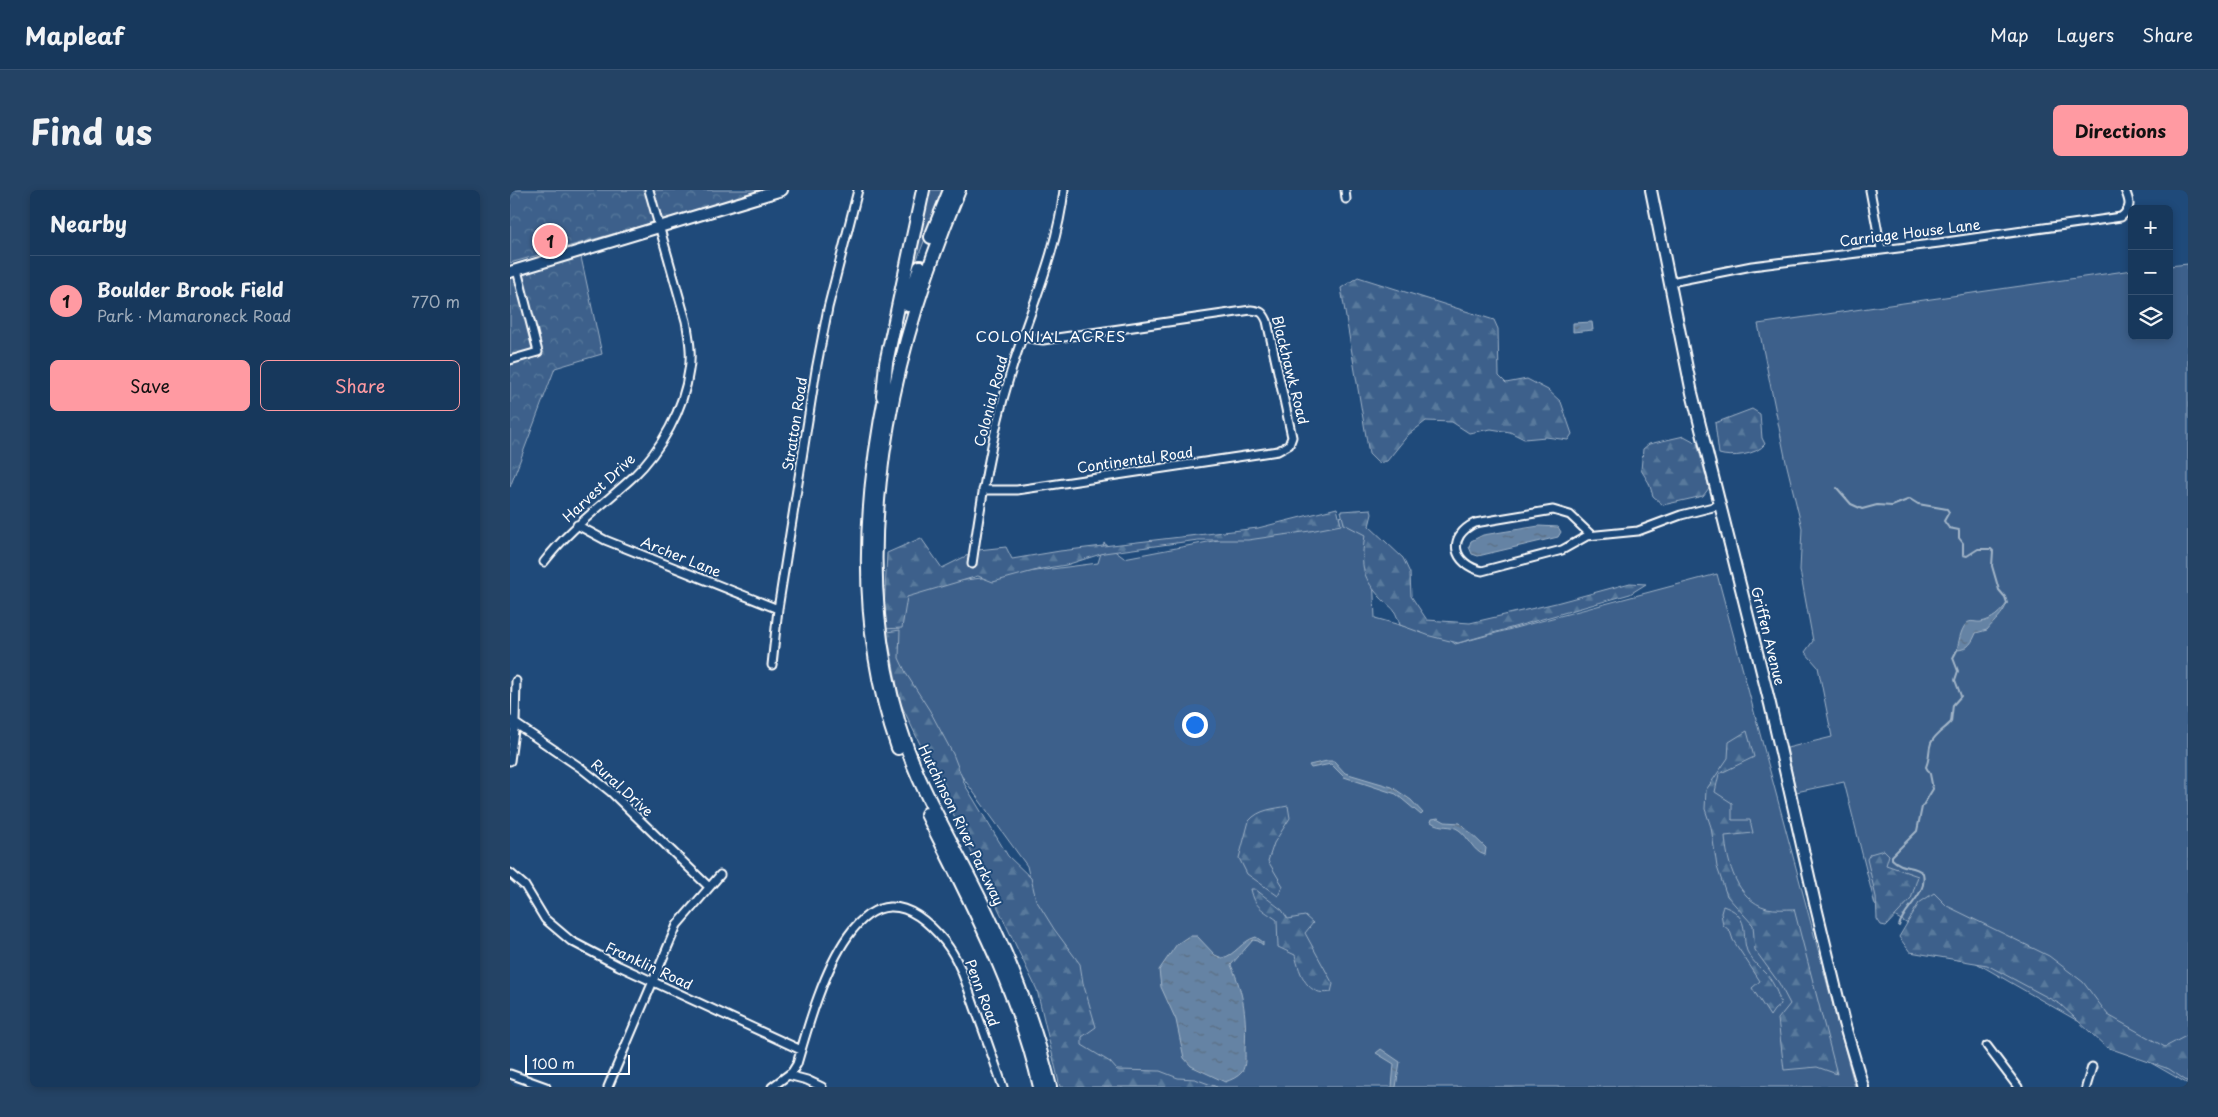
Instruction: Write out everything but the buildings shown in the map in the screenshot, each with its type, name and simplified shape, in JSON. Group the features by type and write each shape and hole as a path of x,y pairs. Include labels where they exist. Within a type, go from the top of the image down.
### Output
{"highway":[{"path":"882,409 886,363 924,190"},
{"name":"Hutchinson River Parkway","path":"950,190 912,293 895,351 882,409 870,499 867,552 870,621 879,681 892,732 910,779 985,930 1006,977 1023,1026 1040,1087"},
{"name":"Hutchinson River Parkway","path":"959,190 935,251 916,308 898,375 888,427 877,528 876,580 879,630 893,702 910,756 930,802 996,932 1024,1001 1051,1087"}],"street":[{"name":"Harvest Drive","path":"544,562 577,525 633,477 658,447 674,418 686,384 689,370 690,340 661,227 649,190"},
{"path":"510,360 538,352 513,271 782,190"},
{"name":"Stratton Road","path":"772,665 778,609 828,308 858,190"},
{"name":"Colonial Road","path":"972,564 983,490 1003,399 1050,257 1064,190"},
{"path":"1345,190 1346,199"},
{"name":"Griffen Avenue","path":"1652,190 1692,393 1771,708 1814,903 1844,1023 1863,1087"},
{"path":"1870,190 1881,249"},
{"name":"Carriage House Lane","path":"1671,282 1752,266 2121,217 2129,209 2130,202 2125,190"},
{"name":"Blackhawk Road","path":"1022,337 1043,340 1259,310 1264,315 1293,432 1289,445"},
{"name":"Continental Road","path":"983,490 1017,490 1278,451 1289,445"},
{"path":"1591,535 1570,515 1553,510 1475,523 1464,528 1459,536 1456,547 1458,556 1464,564 1482,571 1562,550 1591,535 1638,531 1681,515 1721,505"},
{"name":"Archer Lane","path":"577,525 605,540 778,609"},
{"path":"510,761 516,681"},
{"name":"Rural Drive","path":"512,721 581,768 611,792 709,887"},
{"name":"Franklin Road","path":"510,873 525,886 545,919 555,930 590,952 801,1050"},
{"path":"608,1087 677,925 720,875"},
{"name":"Penn Road","path":"801,1050 823,981 848,936 866,916 887,907 897,907 907,910 925,923 946,943 962,970 1003,1087"},
{"path":"1987,1046 2018,1087"},
{"path":"772,1087 788,1075 797,1064 801,1050"},
{"path":"2086,1087 2092,1067"},
{"path":"510,1074 546,1087"},
{"path":"788,1075 807,1080 822,1087"}],"green space":[{"path":"510,190 768,190 510,263"},
{"path":"927,190 944,190 911,275"},
{"path":"581,257 602,354 555,368 510,487 510,275"},
{"path":"2188,264 2188,1084 1875,905 1844,782 1796,792 1787,748 1832,737 1818,667 1805,652 1813,641 1800,570 1802,528 1786,462 1758,324 2128,271 2128,340 2173,340 2173,266"},
{"path":"1358,277 1494,320 1498,329 1499,376 1506,383 1527,379 1548,390 1561,402 1572,434 1568,440 1546,437 1524,439 1510,432 1491,429 1469,433 1452,422 1426,421 1408,435 1387,461 1378,463 1369,454 1341,288"},
{"path":"1752,409 1760,414 1762,438 1765,444 1756,451 1744,455 1730,456 1719,454 1715,423"},
{"path":"1684,436 1697,443 1709,488 1703,496 1663,505 1653,496 1649,483 1641,470 1643,449 1649,444"},
{"path":"1337,508 1341,525 1310,531 1248,540 1198,540 1104,553 1066,565 1041,569 993,582 978,576 907,597 902,628 883,629 887,553 921,538 942,568 978,550 1006,547 1012,559 1060,551 1258,528"},
{"path":"1371,509 1372,514 1369,526 1403,558 1410,573 1411,596 1427,620 1470,623 1630,583 1646,584 1630,594 1458,643 1430,636 1400,625 1394,611 1373,589 1365,575 1363,553 1365,535 1344,524 1341,511"},
{"path":"1344,516 1371,531 1375,618 1449,639 1455,644 1717,574 1855,1087 1076,1087 1027,866 895,684 880,591 1098,563 1104,543 1124,558"},
{"path":"900,630 899,658 953,754 965,785 1008,856 1031,878 1036,900 1054,929 1080,964 1083,983 1096,1027 1082,1037 1082,1045 1110,1062 1117,1070 1160,1071 1178,1078 1195,1079 1217,1087 1060,1087 1037,990 900,702 887,632"},
{"path":"1747,731 1754,757 1719,774 1715,792 1732,803 1732,820 1750,820 1753,833 1725,836 1728,858 1741,889 1757,904 1767,908 1794,909 1837,1074 1817,1067 1784,1070 1778,1019 1790,1004 1779,983 1755,950 1753,925 1727,896 1717,867 1711,827 1705,809 1706,790 1728,758 1729,742"},
{"path":"1288,806 1290,818 1274,843 1268,861 1283,886 1278,896 1247,874 1239,858 1249,821 1262,812"},
{"path":"1884,850 1889,855 1886,865 1918,876 1911,899 1886,926 1881,925 1877,919 1876,897 1867,859 1870,854"},
{"path":"1251,889 1255,889 1282,910 1288,919 1305,916 1313,923 1305,933 1333,984 1331,992 1323,993 1310,988 1299,970 1295,955 1278,947 1277,920 1257,904"},
{"path":"1934,893 1947,906 2049,956 2083,982 2108,1015 2165,1047 2188,1035 2188,1082 2169,1069 2106,1047 2060,1004 1987,965 1910,952 1899,937 1919,903"},
{"path":"1723,906 1734,911 1740,918 1744,927 1747,951 1776,989 1781,1004 1770,1016 1752,988 1760,981 1733,940 1730,931 1723,925 1721,913"}],"water":[{"path":"1592,322 1593,330 1573,332 1573,323"},
{"path":"1539,526 1558,527 1561,532 1558,537 1478,556 1472,554 1469,547 1471,541 1483,535"},
{"path":"2007,603 2001,614 1987,630 1976,633 1972,642 1967,647 1957,650 1961,633 1966,624 1989,619"},
{"path":"1334,761 1345,773 1392,787 1411,800 1423,813 1421,815 1396,794 1344,777 1331,764 1311,768 1309,765"},
{"path":"1438,818 1445,822 1460,823 1486,848 1485,855 1477,851 1466,836 1456,828 1431,822 1432,819"},
{"path":"1189,936 1197,936 1215,955 1222,958 1256,937 1263,942 1263,945 1253,940 1231,965 1244,1006 1245,1060 1242,1072 1225,1082 1191,1066 1184,1058 1176,1020 1161,987 1159,970 1177,944"},
{"path":"1381,1049 1400,1062 1396,1087 1392,1087 1394,1064 1376,1053"}],"waterway":[{"path":"1837,488 1851,504 1862,509 1877,505 1892,506 1910,499 1918,504 1947,509 1949,512 1944,521 1949,528 1959,530 1959,538 1963,543 1963,555 1967,556 1978,549 1991,549 1993,551 1992,566 1999,590 2007,603"},
{"path":"1899,926 1901,919 1919,895 1924,881 1923,873 1896,862 1892,859 1892,856 1917,831 1922,807 1933,789 1930,774 1926,767 1930,746 1935,737 1951,722 1953,705 1961,696 1955,680 1958,671 1953,658 1957,650"}],"place":[{"name":"Boulder Brook Field","path":"550,241"}],"district":[{"name":"COLONIAL ACRES","path":"1051,337"}]}
